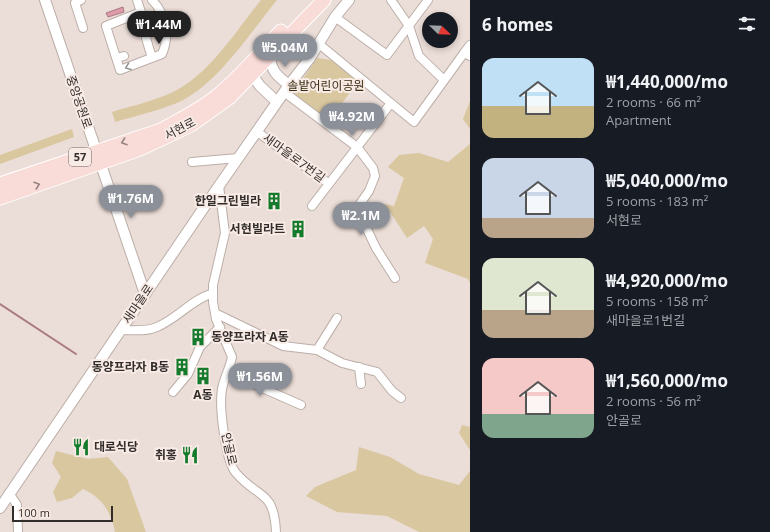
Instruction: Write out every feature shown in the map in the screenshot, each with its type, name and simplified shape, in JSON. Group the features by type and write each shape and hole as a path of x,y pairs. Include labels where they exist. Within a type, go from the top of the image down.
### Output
{"main road":[{"name":"서현로","path":"249,71 311,0"},
{"name":"서현로","path":"0,198 98,157 185,118 219,95 270,56 292,30 324,0"},
{"name":"서현로","path":"0,184 98,157"}],"street":[{"name":"중앙공원로","path":"45,0 145,294"},
{"path":"81,0 75,3 83,28"},
{"path":"137,0 141,12 106,26 120,57 120,70 162,54 167,38 164,19 152,0"},
{"name":"새마을로","path":"0,508 256,131 319,44 335,17 349,0"},
{"path":"391,0 408,26 419,56 444,80"},
{"path":"335,17 387,55 428,0"},
{"path":"146,38 152,58"},
{"path":"319,44 414,122 444,80 467,55 470,45"},
{"path":"270,56 271,67 287,88 357,147 373,168 375,176 366,198 359,203 357,208 376,248 395,278"},
{"path":"249,71 277,102"},
{"path":"328,184 391,103"},
{"name":"새마을로7번길","path":"256,131 328,184 312,206"},
{"path":"192,162 238,158"},
{"name":"안골로","path":"219,186 224,232 213,285 213,293 215,313 232,357 222,389 221,410 230,462 238,475 267,498 272,507 276,532"},
{"path":"120,330 137,331 156,328 168,322 200,298 213,293"},
{"path":"215,313 283,346 317,350 342,363 377,372 392,391 401,398"},
{"path":"317,350 337,318"},
{"path":"173,392 188,374 200,347 220,327"},
{"path":"359,367 360,384"},
{"path":"228,373 301,405"},
{"path":"9,493 17,505 18,532"}],"green space":[{"path":"261,0 277,0 232,58 205,84 191,95 177,103 115,122 112,112 150,101 173,92 198,75 210,64 232,38"},
{"name":"솔밭어린이공원","path":"317,58 331,60 359,80 329,121 294,97 294,92"},
{"path":"470,101 470,129 463,119"},
{"path":"72,129 74,137 0,164 0,155"},
{"path":"470,144 470,283 468,279 425,263 433,239 424,226 407,238 385,204 394,206 404,178 388,167 399,155 419,153 448,162"},
{"path":"462,425 470,427 470,450 459,433"},
{"path":"359,447 390,457 419,474 459,485 470,471 470,532 419,532 387,516 337,512 306,496 315,487 356,470"},
{"path":"56,451 88,459 108,457 127,479 146,532 115,532 111,518 105,506 83,489 72,498 57,502 53,492 61,477 52,463"}],"shaded area":[{"path":"123,7 124,12 108,17 106,13"}],"waterway":[{"path":"0,304 76,354"}],"place":[{"name":"한일그린빌라","path":"274,201"},
{"name":"서현빌라트","path":"298,229"},
{"name":"동양프라자 A동","path":"198,337"},
{"name":"동양프라자 B동","path":"182,367"},
{"name":"A동","path":"203,376"},
{"name":"대로식당","path":"81,447"},
{"name":"취홍","path":"190,455"}]}
